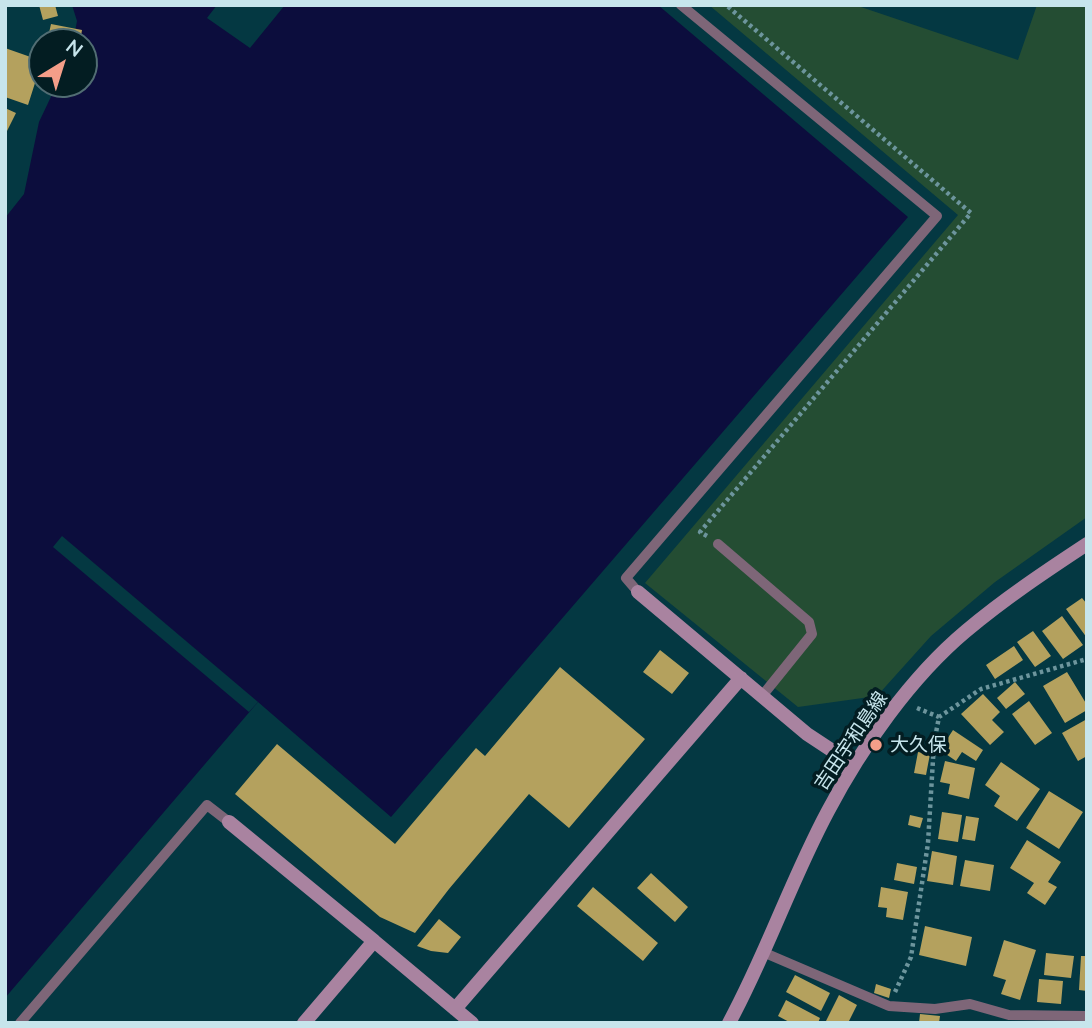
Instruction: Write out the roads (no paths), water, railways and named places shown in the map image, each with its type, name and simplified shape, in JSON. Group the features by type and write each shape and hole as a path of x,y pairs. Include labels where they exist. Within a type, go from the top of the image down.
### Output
{"street":[{"name":"吉田宇和島線","path":"729,1023 765,953 818,832 854,765 897,705 964,633 1030,582 1087,544"},
{"path":"638,592 807,734 854,765"},
{"path":"455,1009 741,678"},
{"path":"229,822 471,1023"},
{"path":"304,1023 374,941"}],"lane":[{"path":"638,592 626,578 937,216 681,5"},
{"path":"718,544 809,622 812,634 762,696"},
{"path":"20,1023 207,805 229,822"},
{"path":"765,953 889,1006 935,1009 970,1004 1009,1015 1087,1016"}],"place":[{"name":"大久保","path":"876,745"}]}
